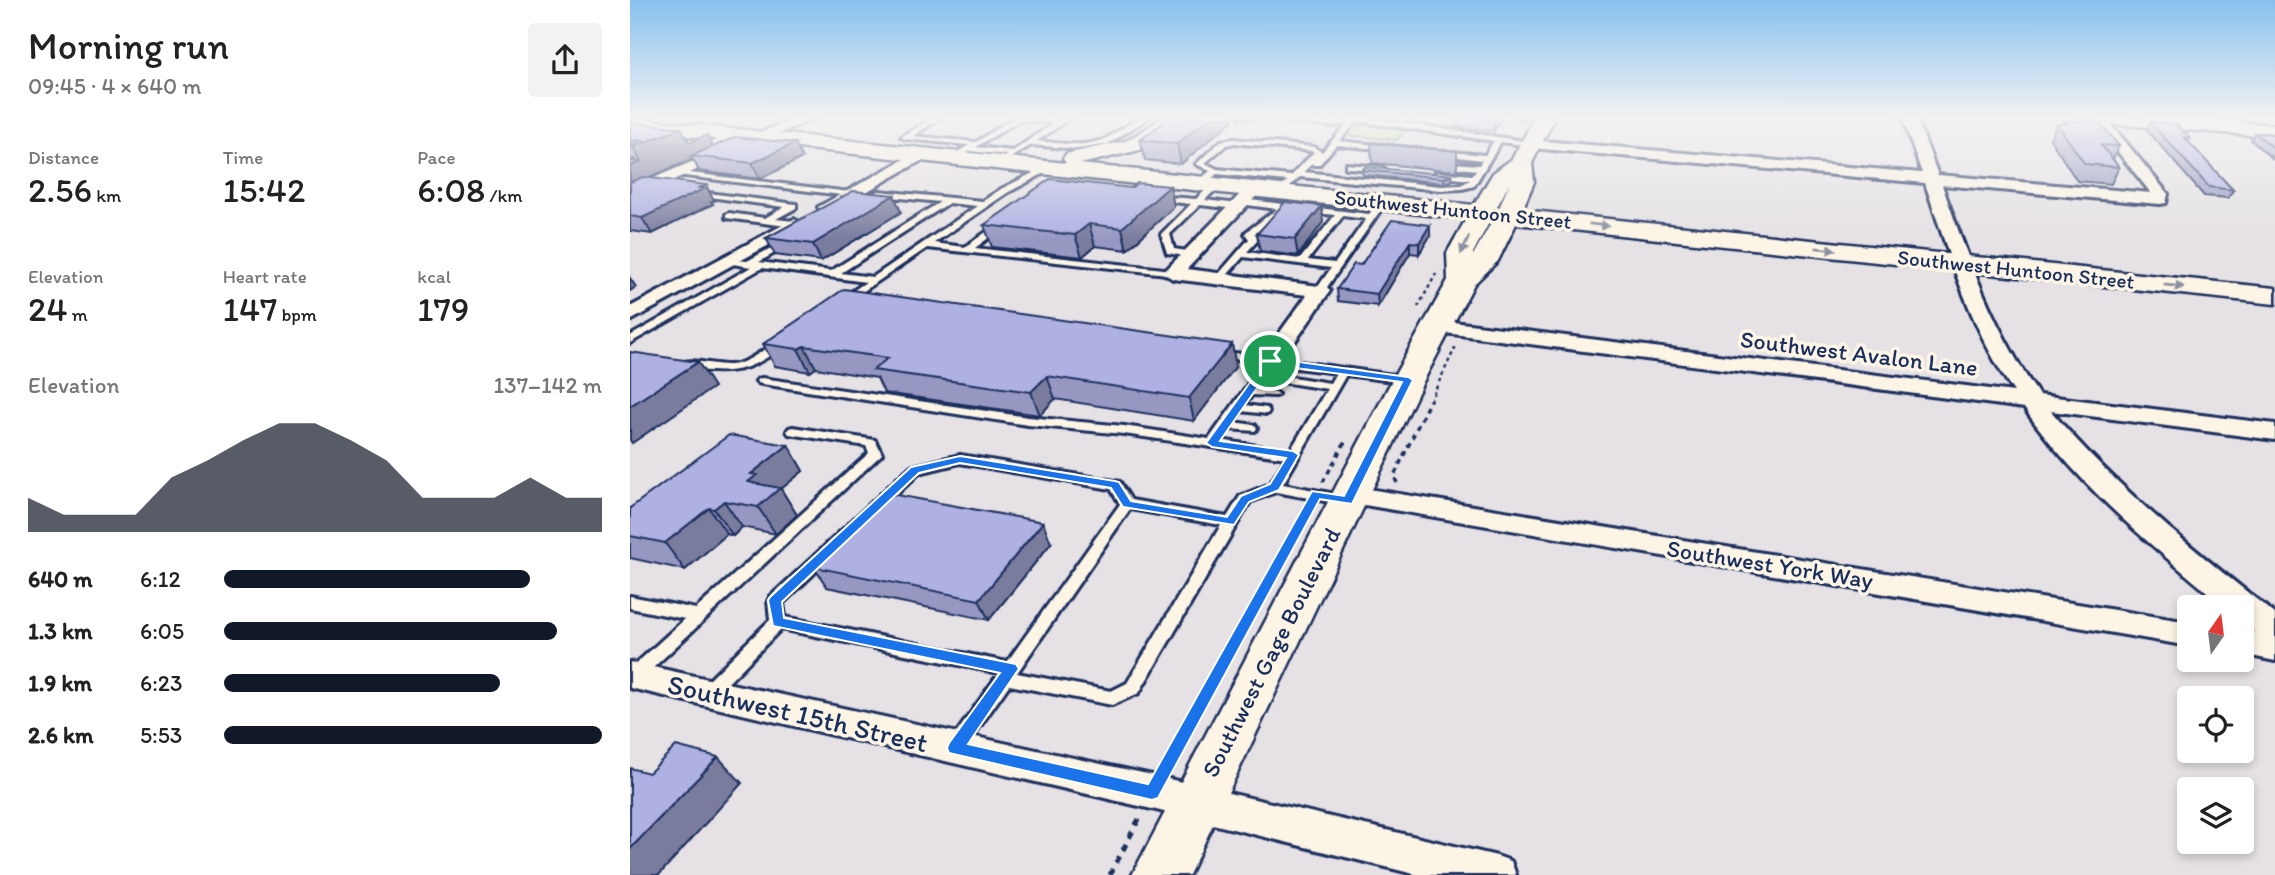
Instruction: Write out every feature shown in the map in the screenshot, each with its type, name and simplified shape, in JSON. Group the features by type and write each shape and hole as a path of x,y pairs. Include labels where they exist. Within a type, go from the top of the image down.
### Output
{"main road":[{"path":"1006,158 1050,160 1069,158"},
{"name":"Southwest Huntoon Street","path":"1006,158 1047,168 1208,185 1244,199 1292,185 1377,209 1495,214 2275,296"},
{"path":"1110,173 1129,158"},
{"name":"Southwest Gage Boulevard","path":"1160,875 1338,497 1408,380 1425,322 1460,253 1523,182 1526,158"}],"street":[{"path":"630,194 713,158"},
{"path":"633,312 729,261 794,231 852,199 917,158"},
{"path":"1584,158 2160,199 2160,194 2130,158"},
{"path":"1925,158 1963,263 2013,374 2031,401 2083,464 2168,543 2275,631"},
{"path":"1173,273 1244,199"},
{"path":"1173,273 1320,291 1265,368"},
{"name":"Southwest Avalon Lane","path":"1425,322 2275,432"},
{"name":"Southwest York Way","path":"1338,497 2177,632"},
{"path":"2254,644 2275,648"},
{"name":"Southwest 15th Street","path":"632,675 1152,792 1497,875"}],"lane":[{"path":"1207,158 1200,164 1208,185"},
{"path":"1219,279 1266,229 1292,185 1313,158"},
{"path":"1292,185 1319,158"},
{"path":"1338,178 1356,158"},
{"path":"1360,167 1368,158"},
{"path":"1146,197 1208,185 1292,185 1338,178 1441,188 1462,187 1472,184 1488,158"},
{"path":"1432,163 1481,168"},
{"path":"1349,166 1386,169"},
{"path":"831,310 985,204 1025,184 1047,168"},
{"path":"677,173 852,199 879,193 985,204"},
{"path":"1424,173 1475,178"},
{"path":"1191,254 1170,251 1165,234 1208,185"},
{"path":"1292,185 1340,213 1377,209"},
{"path":"646,187 673,191"},
{"path":"686,192 793,206 766,220"},
{"path":"833,274 948,200"},
{"path":"1320,291 1377,209"},
{"path":"1302,262 1340,213"},
{"path":"630,340 756,264 794,231 766,220 729,216"},
{"path":"966,250 1010,218"},
{"path":"925,245 1173,273"},
{"path":"1241,254 1335,266"},
{"path":"729,261 875,280"},
{"path":"842,302 856,304"},
{"path":"668,361 731,371 754,363 787,340"},
{"path":"1215,354 1334,387"},
{"path":"1265,368 1343,371 1408,380"},
{"path":"1212,443 1265,368"},
{"path":"1275,487 1293,455 1298,436 1319,401 1334,387 1343,371"},
{"path":"762,381 1028,421 1124,430 1293,455"},
{"path":"1249,391 1272,394"},
{"path":"1238,407 1263,411"},
{"path":"1225,425 1251,428"},
{"path":"632,675 876,454 871,443 793,431"},
{"path":"778,622 775,600 915,470 960,459 1115,485 1127,504 1230,522"},
{"path":"778,622 1112,698 1133,688 1245,499 1275,487 1338,497"},
{"path":"955,748 1127,504"},
{"path":"630,602 699,616"},
{"path":"708,692 778,622"}],"path":[{"path":"1425,322 1450,276"},
{"path":"1110,875 1152,792 1338,497 1349,435"}],"building":[{"path":"707,158 763,158 752,163"},
{"path":"2081,158 2112,158 2119,167 2085,164"},
{"path":"2183,158 2203,158 2233,190 2209,187"},
{"path":"1365,167 1452,175 1444,178 1362,170"},
{"path":"643,177 706,185 699,188 704,189 642,218 630,216 630,182"},
{"path":"1050,179 1131,188 1137,183 1170,186 1122,228 1089,224 1075,235 984,225"},
{"path":"853,191 894,195 813,244 766,238"},
{"path":"1285,202 1322,206 1295,239 1257,234"},
{"path":"1392,220 1430,225 1419,243 1410,242 1377,294 1337,289 1354,264 1361,265"},
{"path":"844,289 1232,344 1189,398 1047,376 1031,392 873,370 888,358 804,346 798,349 763,344"},
{"path":"630,352 698,362 630,406"},
{"path":"729,435 788,445 751,474 757,475 748,482 780,488 758,507 724,501 714,509 709,508 665,543 630,536 630,508"},
{"path":"891,494 1043,522 979,600 814,567"},
{"path":"676,746 718,757 630,849 630,768 649,773"}],"route":[{"path":"1270,361 1408,380 1347,501 1316,494 1152,792 955,748 1011,669 778,622 775,600 915,470 960,459 1115,485 1127,504 1230,522 1245,499 1275,487 1293,455 1212,443 1270,361"}]}
